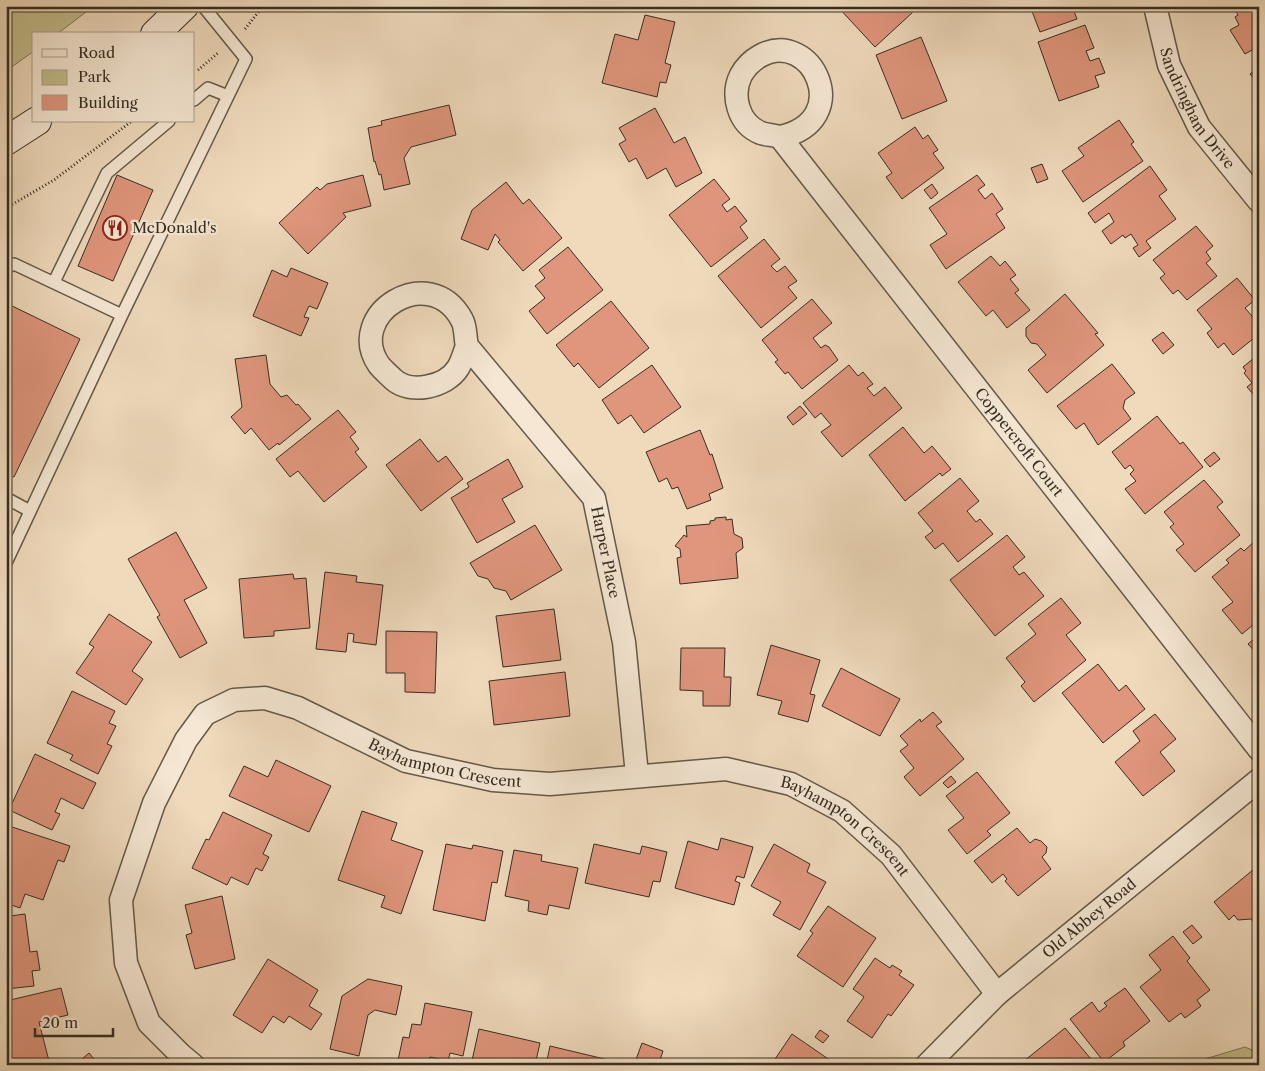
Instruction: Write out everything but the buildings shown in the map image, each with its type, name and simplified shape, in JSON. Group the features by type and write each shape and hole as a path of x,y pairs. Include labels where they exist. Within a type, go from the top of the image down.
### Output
{"main road":[{"path":"158,32 184,6"},
{"path":"6,141 36,122"}],"street":[{"name":"Sandringham Drive","path":"1155,6 1169,65 1198,127 1259,201"},
{"name":"Coppercroft Court","path":"780,137 1259,749"},
{"path":"417,293 433,295 454,308 463,322 466,346 458,368 446,380 430,386 414,387 396,382 379,365 373,347 372,333 383,309 396,299 417,293"},
{"name":"Harper Place","path":"466,346 594,498 624,642 637,775"},
{"name":"Bayhampton Crescent","path":"193,1065 181,1056 149,1023 126,963 122,900 154,803 186,740 205,714 234,700 265,698 298,708 406,761 493,780 550,784 637,775 726,769 791,784 842,810 891,855 997,994"},
{"name":"Old Abbey Road","path":"927,1065 997,994 1259,780"}],"lane":[{"path":"6,563 122,315 246,59 203,6"},
{"path":"195,99 208,88 228,96"},
{"path":"54,282 107,173 168,122"},
{"path":"6,268 14,264 122,315"},
{"path":"6,498 30,511"}],"path":[{"path":"6,208 54,180 131,122"}],"green space":[{"path":"6,6 94,6 60,32 32,32 32,52 6,71"},
{"path":"1245,1047 1259,1053 1259,1065 1196,1065 1208,1058"}],"place":[{"name":"McDonald's","path":"115,228"}]}
